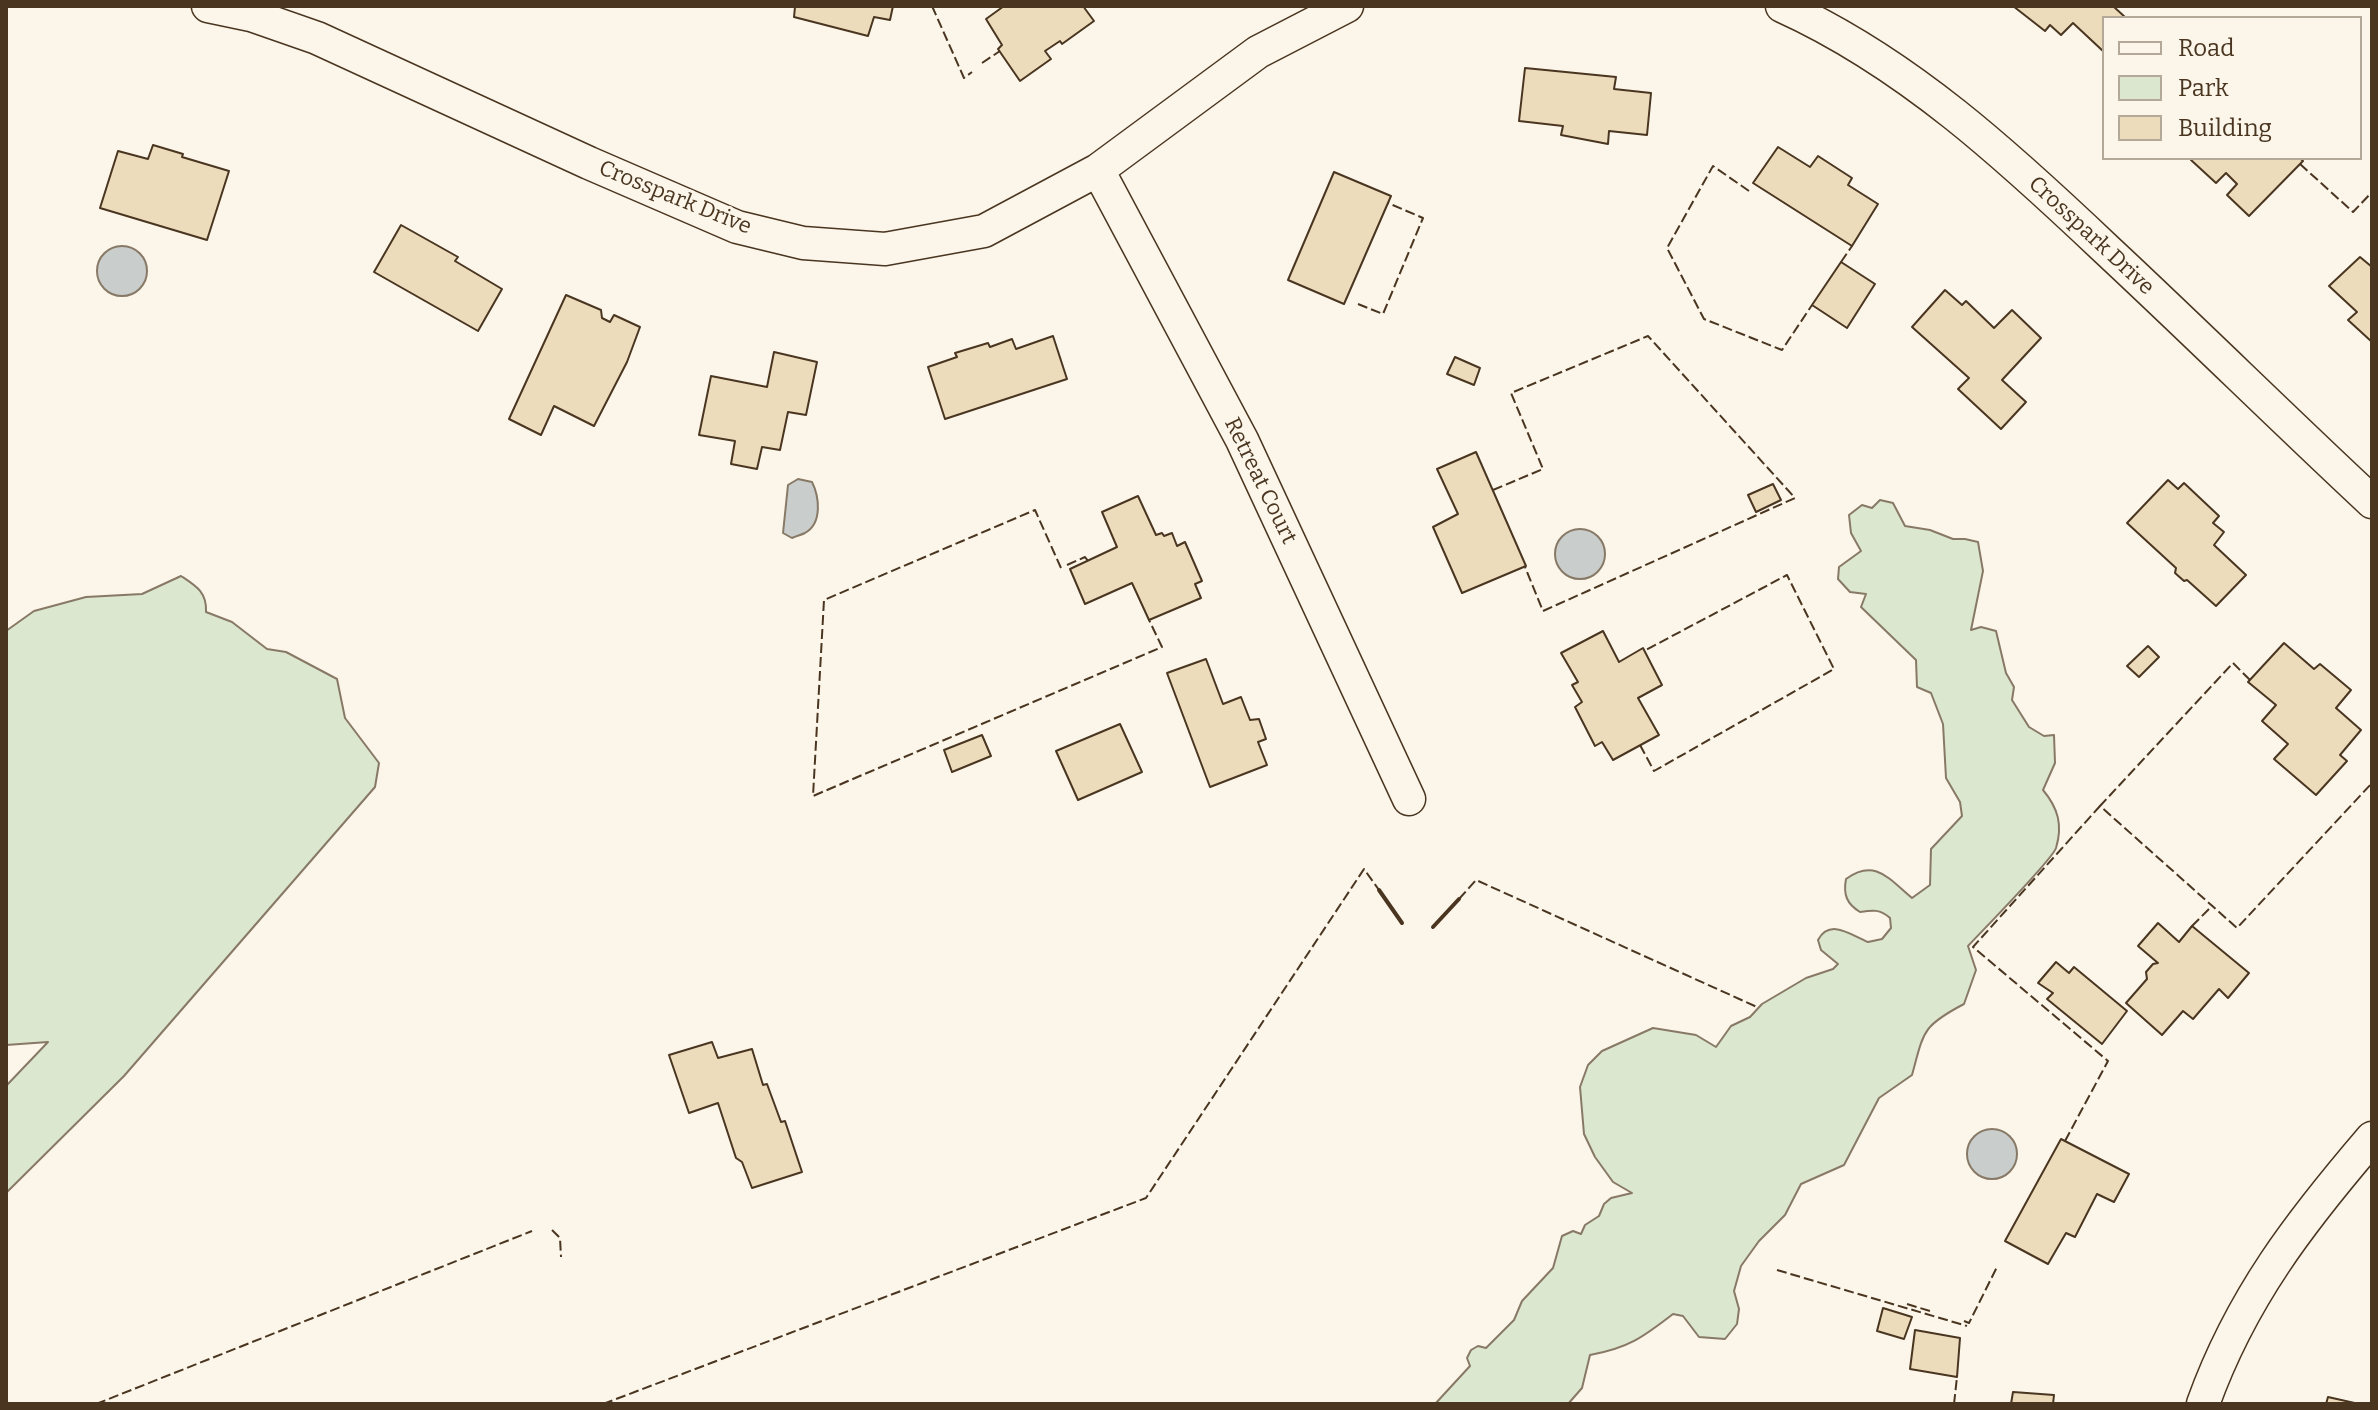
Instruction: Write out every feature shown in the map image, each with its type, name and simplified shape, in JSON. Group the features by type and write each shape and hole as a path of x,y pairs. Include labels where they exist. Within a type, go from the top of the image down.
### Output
{"street":[{"name":"Crosspark Drive","path":"208,6 251,15 317,38 737,227 803,243 885,249 984,231 1098,170 1258,52 1347,6"},
{"name":"Crosspark Drive","path":"1782,6 1824,25 1924,90 1995,148 2179,317 2372,502"},
{"name":"Retreat Court","path":"1098,170 1242,440 1409,799"},
{"path":"2203,1404 2239,1320 2280,1252 2319,1199 2372,1138"}],"green space":[{"path":"1880,500 1893,503 1905,526 1930,530 1953,539 1978,542 1983,571 1971,630 1981,627 1996,631 2006,673 2014,687 2012,700 2029,727 2044,736 2054,735 2055,763 2043,790 2058,817 2056,848 1968,946 1976,970 1964,1004 1940,1018 1927,1031 1912,1075 1879,1098 1844,1165 1801,1184 1785,1215 1759,1241 1741,1266 1734,1291 1739,1309 1737,1324 1725,1339 1699,1337 1683,1316 1673,1314 1634,1341 1590,1355 1582,1388 1568,1404 1435,1404 1470,1366 1467,1358 1471,1350 1478,1346 1486,1348 1514,1320 1522,1301 1553,1268 1562,1236 1573,1231 1581,1234 1585,1225 1599,1216 1604,1204 1611,1198 1632,1193 1613,1182 1595,1157 1584,1134 1580,1087 1588,1065 1602,1051 1653,1028 1696,1035 1716,1047 1731,1026 1750,1017 1762,1004 1806,978 1833,969 1838,964 1821,950 1818,940 1823,933 1835,929 1868,942 1882,939 1891,928 1890,918 1876,911 1860,912 1847,898 1846,879 1856,873 1865,870 1881,874 1912,898 1930,885 1931,849 1962,816 1960,802 1946,778 1943,724 1931,693 1917,687 1916,660 1861,607 1866,594 1850,592 1838,579 1839,567 1861,551 1851,533 1849,515 1862,505 1872,508"},
{"path":"181,576 202,594 206,612 232,622 267,649 286,652 337,679 345,718 379,763 375,787 124,1076 6,1193 6,1086 48,1042 6,1045 6,631 34,611 86,597 142,594"}],"shaded area":[{"path":"122,246 140,253 147,271 140,289 122,296 104,289 97,271 104,253"},
{"path":"798,479 812,482 818,509 811,529 792,538 783,533 788,485"},
{"path":"1580,529 1598,536 1605,554 1598,572 1580,579 1562,572 1555,554 1562,536"},
{"path":"1992,1129 2009,1137 2017,1154 2009,1171 1992,1179 1975,1171 1967,1154 1975,1137"}],"building":[{"path":"790,6 893,6 890,20 874,17 868,36 794,17 795,7"},
{"path":"1004,6 1083,6 1094,21 1062,44 1060,41 1045,51 1051,59 1020,81 998,49 1002,45 986,19"},
{"path":"2013,6 2113,6 2124,16 2102,16 2102,50 2073,23 2061,35 2050,25 2045,31"},
{"path":"1525,68 1616,77 1614,89 1651,93 1647,135 1609,131 1608,144 1561,135 1563,126 1519,121"},
{"path":"153,145 229,171 207,240 100,208 118,151 148,159"},
{"path":"1778,147 1810,167 1818,156 1852,178 1848,185 1878,204 1852,246 1753,183"},
{"path":"2191,160 2303,161 2249,216 2227,195 2237,184 2226,173 2216,183"},
{"path":"1334,172 1391,196 1344,304 1288,280"},
{"path":"401,225 458,257 455,261 502,289 478,331 374,272"},
{"path":"2360,257 2372,267 2372,342 2348,320 2357,312 2329,286"},
{"path":"1841,262 1875,284 1847,328 1812,305"},
{"path":"1945,290 1962,305 1966,301 1994,328 2012,310 2041,338 2002,380 2026,402 2001,429 1958,389 1969,378 1912,327"},
{"path":"566,295 601,310 602,318 610,322 614,315 640,327 627,362 594,426 554,406 541,435 509,419"},
{"path":"1053,336 1067,379 945,419 928,367 957,357 955,353 988,343 990,347 1012,339 1016,349"},
{"path":"774,352 817,362 806,415 788,412 780,450 762,447 757,469 731,464 735,441 699,435 711,376 767,387"},
{"path":"1455,357 1480,368 1474,385 1447,374"},
{"path":"1476,452 1526,566 1462,593 1433,527 1458,514 1437,469"},
{"path":"2168,480 2178,489 2184,483 2219,516 2213,523 2224,532 2214,545 2246,575 2216,606 2175,573 2176,568 2127,523"},
{"path":"1773,484 1781,500 1756,512 1748,495"},
{"path":"1138,496 1156,535 1172,533 1177,546 1185,542 1202,581 1195,584 1201,598 1149,620 1132,583 1085,604 1070,569 1117,547 1102,512"},
{"path":"1603,631 1619,662 1643,648 1662,685 1638,698 1659,735 1613,760 1602,742 1595,746 1575,707 1582,702 1572,685 1578,682 1561,653"},
{"path":"2284,643 2314,669 2320,664 2351,690 2336,708 2361,730 2340,755 2347,761 2316,795 2274,759 2288,744 2262,721 2276,705 2248,682"},
{"path":"2148,646 2159,657 2139,677 2127,666"},
{"path":"1206,659 1223,704 1241,697 1250,720 1259,719 1266,739 1258,742 1267,765 1210,787 1167,673"},
{"path":"1120,724 1142,772 1078,800 1056,751"},
{"path":"982,735 991,756 952,772 944,750"},
{"path":"2158,923 2179,942 2192,926 2249,973 2228,998 2219,989 2193,1019 2183,1011 2162,1035 2126,1003 2147,979 2146,972 2158,963 2138,946"},
{"path":"2056,962 2069,973 2074,967 2127,1011 2102,1044 2047,999 2053,993 2038,983"},
{"path":"712,1042 718,1058 752,1049 763,1085 767,1084 781,1122 785,1121 802,1172 752,1188 742,1162 736,1158 718,1103 689,1113 669,1055"},
{"path":"2061,1139 2129,1174 2114,1202 2097,1194 2075,1237 2066,1233 2048,1264 2005,1241"},
{"path":"1883,1308 1912,1317 1904,1339 1877,1331"},
{"path":"1915,1330 1960,1338 1957,1377 1910,1369"},
{"path":"2013,1392 2054,1395 2053,1404 2011,1404"},
{"path":"2328,1397 2359,1404 2326,1404"}],"fence":[{"path":"932,6 964,78 972,72"},
{"path":"982,63 1000,51"},
{"path":"2300,164 2353,212 2372,192"},
{"path":"1749,191 1713,166 1667,248 1704,319 1782,350 1812,305"},
{"path":"1358,304 1383,314 1423,218 1388,203"},
{"path":"1841,262 1852,246"},
{"path":"1493,490 1543,469 1511,393 1648,336 1795,498 1543,611 1525,567"},
{"path":"1061,568 1035,510 824,600 813,796 1162,647 1149,620"},
{"path":"1067,565 1085,557 1088,561"},
{"path":"1640,745 1654,771 1834,669 1787,575 1644,651"},
{"path":"2250,680 2233,663 2100,806 2237,928 2372,783"},
{"path":"2065,1141 2108,1061 1973,947 2100,806"},
{"path":"603,1404 1146,1198 1364,869 1379,890"},
{"path":"1459,899 1476,880 1757,1007"},
{"path":"2192,926 2212,906"},
{"path":"552,1230 560,1238 561,1257"},
{"path":"96,1404 532,1231"},
{"path":"1964,1321 1969,1323 1997,1267"},
{"path":"1777,1270 1967,1326"},
{"path":"1907,1304 1933,1312"},
{"path":"1954,1404 1957,1377"}],"wall":[{"path":"1379,890 1402,923"},
{"path":"1433,927 1459,899"}]}
